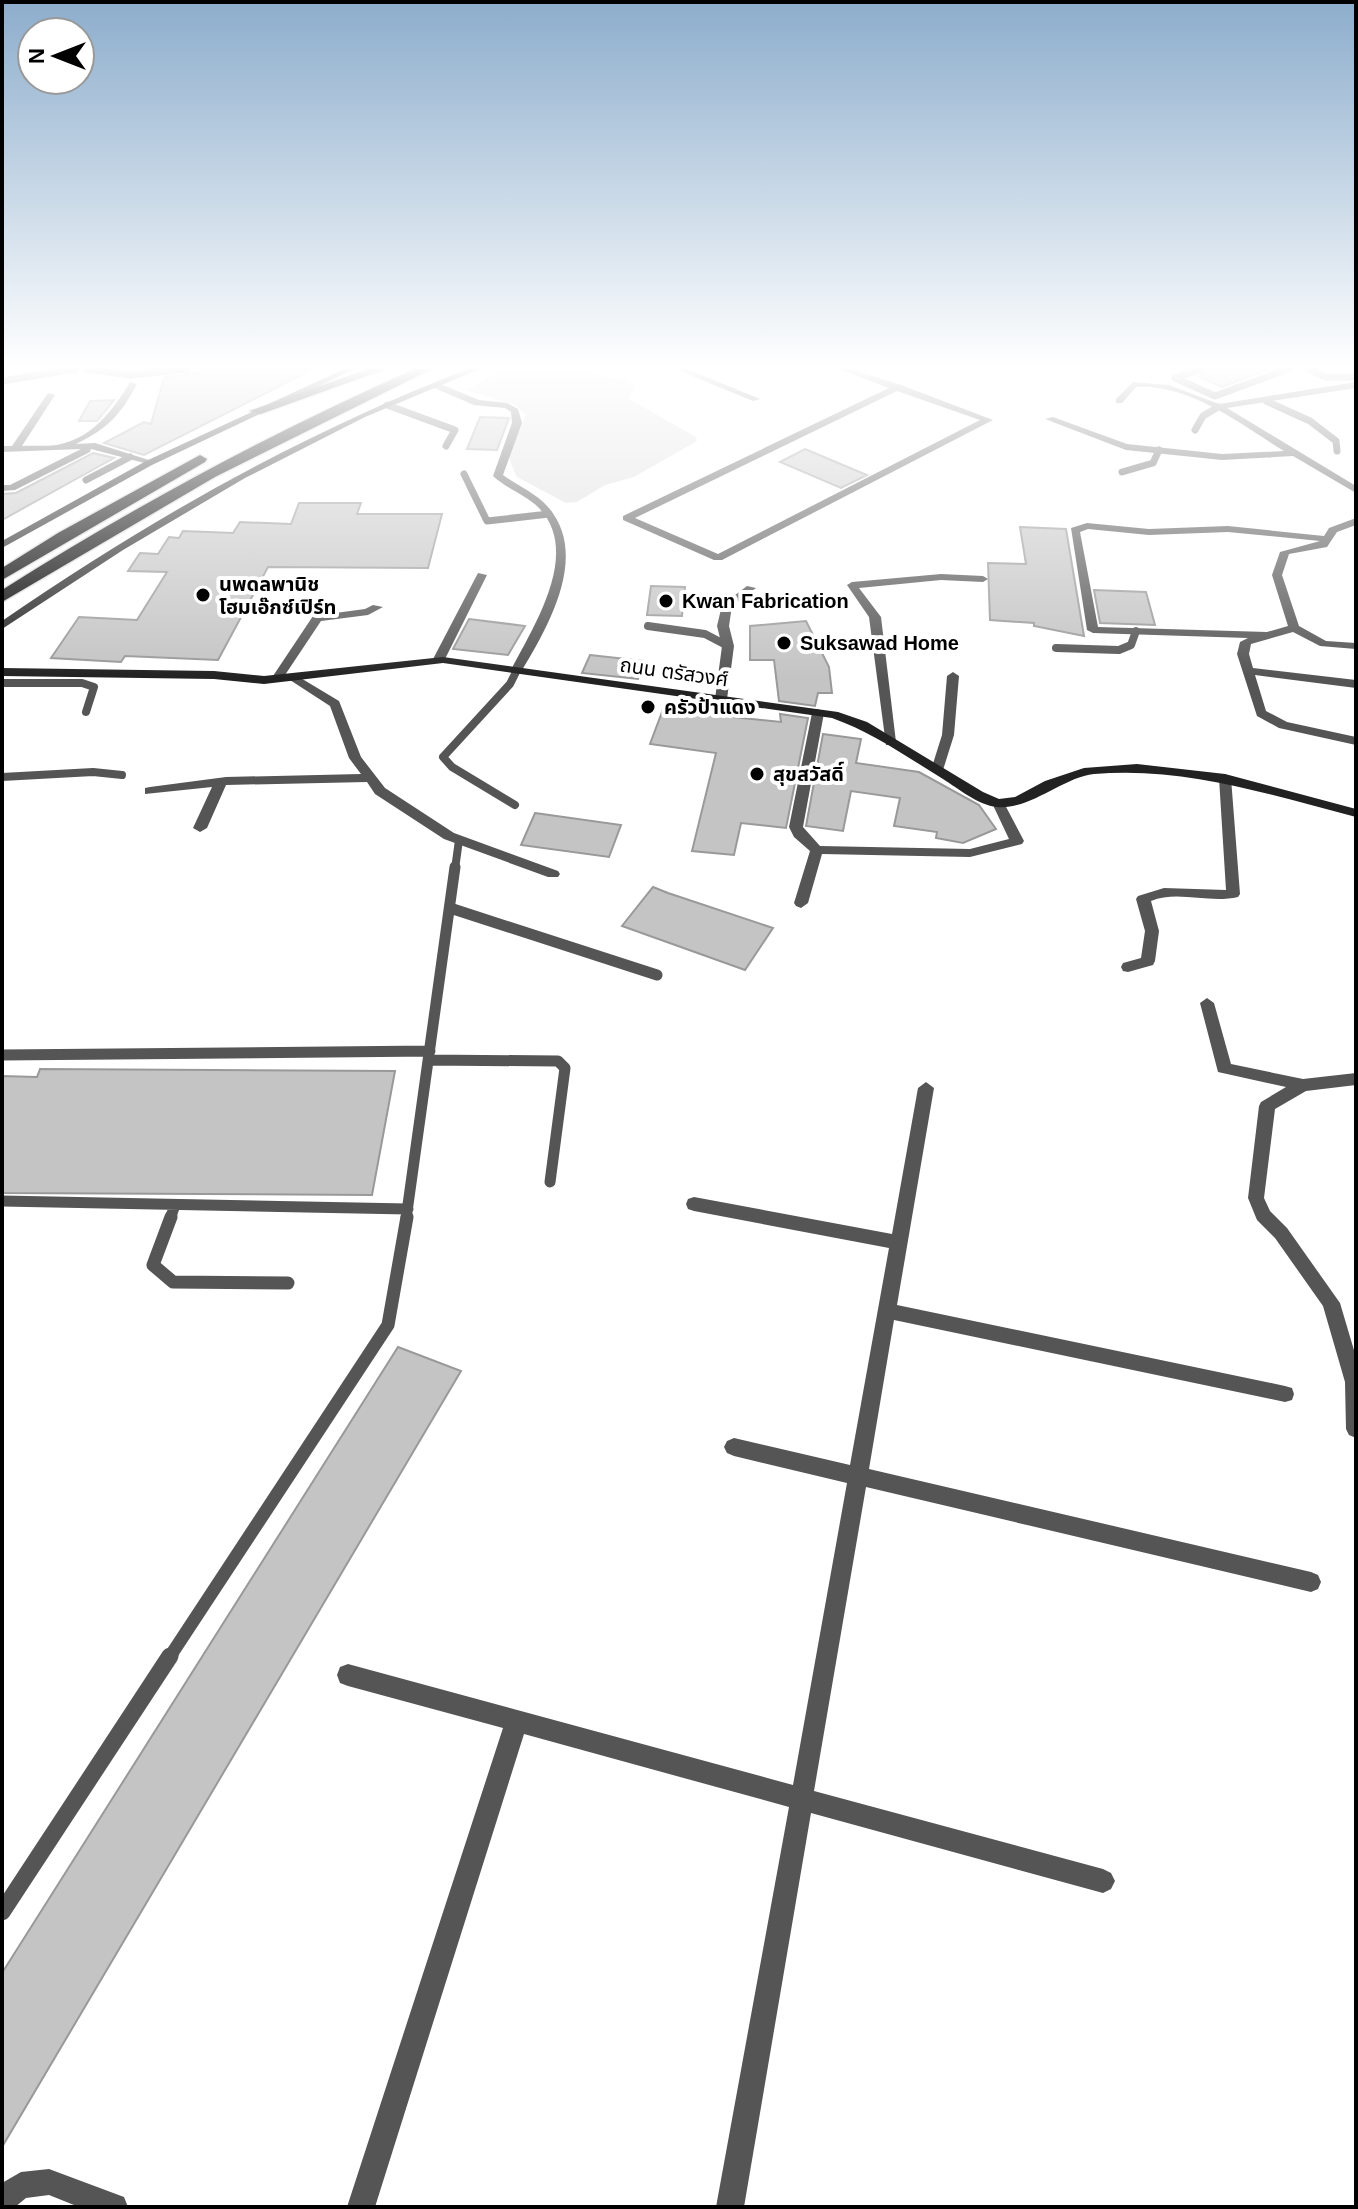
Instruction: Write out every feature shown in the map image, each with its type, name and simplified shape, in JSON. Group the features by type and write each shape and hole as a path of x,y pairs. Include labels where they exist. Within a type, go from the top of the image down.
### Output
{"highway":[{"path":"2,575 63,536 178,472"},
{"path":"2,597 85,543 209,472"}],"street":[{"path":"2,488 12,488 43,472"},
{"path":"2,545 133,472"},
{"path":"2,626 136,539 255,472"},
{"path":"499,472 498,476 536,499 549,514 559,534 561,557 558,580 517,670"},
{"path":"722,472 627,518 718,558 886,472"},
{"path":"1326,472 1356,490"},
{"path":"1294,628 1277,575 1285,552 1323,545 1333,530 1356,521"},
{"path":"1265,635 1093,630 1075,530 1087,526 1149,532 1228,529 1327,539"},
{"path":"438,661 482,575"},
{"path":"890,742 875,617 852,585 941,577 983,579"},
{"path":"721,699 728,646 723,626 727,605 751,588"},
{"path":"277,679 317,618 368,612 377,607"},
{"path":"1356,646 1324,644 1294,628 1246,642 1243,654 1261,713 1283,725 1356,741"},
{"name":"ถนน ตรัสวงศ์","path":"2,672 277,679 438,661 517,670 818,713 863,725 998,803"},
{"path":"1248,671 1356,684"},
{"path":"937,770 948,735 953,676"},
{"path":"294,678 335,704 355,758 380,791 459,840 553,874"},
{"path":"818,713 796,827 799,834 817,850 970,853 1017,841 998,803 1018,800 1050,784 1088,771 1137,768 1225,778 1356,813"},
{"path":"150,791 221,782 370,778"},
{"path":"1128,967 1148,961 1152,931 1143,899 1154,892 1220,897 1233,894 1225,778"},
{"path":"200,828 221,782"},
{"path":"801,903 817,850"},
{"path":"1207,1003 1224,1068 1303,1085 1356,1079"},
{"path":"1303,1085 1267,1106 1256,1198 1263,1215 1281,1233 1331,1303 1354,1382 1356,1429"},
{"path":"730,2207 926,1088"},
{"path":"694,1204 899,1243"},
{"path":"887,1311 1285,1394"},
{"path":"734,1447 1311,1582"},
{"path":"348,1675 1103,1881"},
{"path":"361,2207 517,1721"},
{"path":"2,2200 21,2185 49,2182 114,2207"}],"lane":[{"path":"86,480 101,472"},
{"path":"464,474 487,521 549,514"},
{"path":"648,626 705,634 728,646"},
{"path":"1056,648 1119,650 1131,645 1136,631"},
{"path":"515,805 452,767 443,757 510,684 517,670"},
{"path":"2,683 82,683 94,687 86,712"},
{"path":"2,777 93,772 122,775"},
{"path":"2,1912 388,1325 408,1209 459,840"},
{"path":"450,908 657,975"},
{"path":"2,1055 429,1056 558,1061 565,1068 550,1182"},
{"path":"2,1201 408,1209"},
{"path":"175,1205 153,1265 173,1282 288,1283"}],"shaded area":[{"path":"515,472 643,472 605,485 577,502 566,503 517,477"}],"building":[{"path":"56,472 89,472 2,520 2,494 16,493"},
{"path":"804,472 860,472 867,475 841,488"},
{"name":"นพดลพานิช โฮมเอ๊กซ์เปิร์ท","path":"299,503 361,503 357,514 442,514 428,568 268,567 218,660 125,656 121,662 51,658 79,617 137,620 167,572 128,571 140,553 158,554 169,537 179,538 183,531 233,533 240,522 291,524"},
{"path":"1020,527 1066,529 1084,636 1034,626 1034,623 990,620 988,563 1026,564"},
{"name":"Kwan Fabrication","path":"651,586 685,587 682,616 647,615"},
{"path":"1094,590 1146,592 1155,625 1100,623"},
{"path":"469,619 525,626 508,655 453,649"},
{"name":"Suksawad Home","path":"806,621 829,667 832,693 818,693 815,706 779,701 774,660 750,660 750,626"},
{"path":"590,655 645,661 638,679 582,673"},
{"name":"สุขสวัสดิ์","path":"665,704 705,708 704,712 723,716 781,722 780,714 808,718 786,828 741,823 734,855 692,851 716,753 650,744"},
{"path":"823,734 861,739 856,763 919,772 979,805 996,829 963,843 936,838 937,832 894,826 900,798 851,791 843,831 806,826"},
{"path":"535,813 621,825 609,857 521,845"},
{"path":"653,887 773,928 745,970 622,926"},
{"path":"40,1069 395,1071 372,1195 2,1193 2,1076 37,1077"},
{"path":"398,1347 461,1371 2,2147 2,1973"}],"place":[{"name":"นพดลพานิช โฮมเอ๊กซ์เปิร์ท","path":"203,595"},
{"name":"Kwan Fabrication","path":"666,601"},
{"name":"Suksawad Home","path":"784,643"},
{"name":"ครัวป้าแดง","path":"648,707"},
{"name":"สุขสวัสดิ์","path":"757,774"}]}
